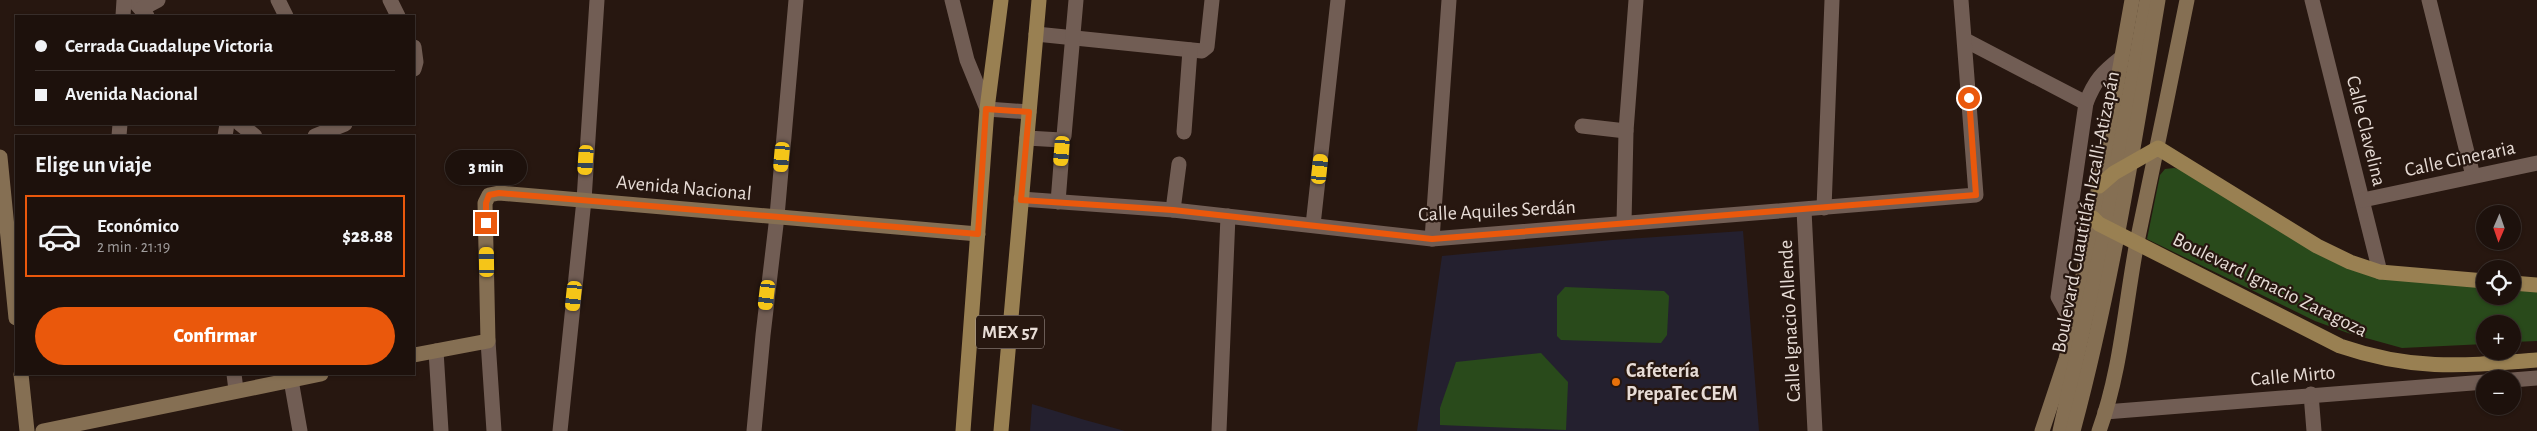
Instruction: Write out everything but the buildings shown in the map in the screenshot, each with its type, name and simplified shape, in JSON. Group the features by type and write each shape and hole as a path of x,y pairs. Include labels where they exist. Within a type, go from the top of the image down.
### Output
{"main road":[{"name":"MEX 57","path":"963,431 986,109 1001,0"},
{"name":"MEX 57","path":"1001,431 1039,0"},
{"path":"2099,186 2114,173 2158,148 2317,246 2350,262 2380,272 2476,280"},
{"name":"Boulevard Ignacio Zaragoza","path":"2093,218 2099,224 2340,346 2363,354 2417,364 2454,366 2537,360"},
{"path":"2521,284 2537,285"}],"street":[{"path":"123,15 124,0"},
{"path":"140,8 158,0"},
{"path":"278,0 286,15"},
{"path":"390,0 398,15"},
{"path":"560,431 584,200 597,0"},
{"path":"754,431 762,335 777,216 796,0"},
{"path":"952,0 967,60 986,109 1029,112"},
{"path":"1027,138 1056,141 1061,140 1064,136 1076,0"},
{"path":"1036,34 1206,50 1212,0"},
{"path":"1313,225 1338,0"},
{"path":"1432,239 1449,0"},
{"path":"1624,223 1626,131 1636,0"},
{"path":"1824,208 1832,0"},
{"path":"1961,0 1965,40 2086,103"},
{"path":"2042,431 2066,359 2074,326 2132,0"},
{"name":"Boulevard Cuautitlán Izcalli-Atizapán","path":"2060,431 2103,241 2147,0"},
{"name":"Boulevard Cuautitlán Izcalli-Atizapán","path":"2073,431 2084,390 2114,244 2158,0"},
{"path":"2099,431 2106,412 2117,360 2137,242 2158,148 2187,0"},
{"name":"Calle Clavelina","path":"2312,0 2380,272"},
{"path":"2429,0 2473,176"},
{"name":"Calle Aquiles Serdán","path":"1021,200 1173,210 1432,239 1976,195 1965,40"},
{"path":"1184,132 1190,50"},
{"path":"2074,326 2058,297 2086,103 2093,84 2100,75 2121,58"},
{"path":"241,125 254,135"},
{"path":"319,135 347,126"},
{"path":"1582,126 1626,131"},
{"path":"1058,202 1062,151"},
{"path":"0,157 4,224 14,266 15,292"},
{"name":"Calle Cineraria","path":"2363,200 2537,163"},
{"path":"1173,210 1179,164"},
{"name":"Avenida Nacional","path":"488,341 486,203 489,195 499,193 978,234"},
{"name":"Calle Ignacio Allende","path":"1804,210 1815,431"},
{"path":"1219,431 1228,216"},
{"path":"415,355 488,341 494,431"},
{"path":"436,351 441,431"},
{"path":"22,375 27,431"},
{"path":"234,375 236,390"},
{"path":"43,431 316,375"},
{"path":"2521,379 2537,378"},
{"path":"291,380 300,431"},
{"name":"Calle Mirto","path":"2106,412 2311,394 2476,383"},
{"path":"2311,394 2314,431"}],"shaded area":[{"path":"1743,231 1759,431 1417,431 1442,256 1612,240"},
{"path":"1032,404 1085,420 1125,431 1030,431"}],"green space":[{"path":"2174,168 2192,172 2372,274 2476,287 2476,305 2521,305 2521,289 2537,290 2537,341 2521,342 2521,315 2476,315 2476,344 2402,348 2348,333 2315,321 2147,239 2160,175 2165,169"},
{"path":"1565,287 1664,291 1669,296 1667,335 1661,343 1561,340 1557,336 1557,296"},
{"path":"1541,353 1568,382 1566,430 1440,425 1440,408 1456,362"}],"place":[{"name":"Cafetería PrepaTec CEM","path":"1616,382"}],"route":[{"path":"486,223 486,203 489,195 499,193 978,234 986,109 1029,112 1021,200 1173,210 1432,239 1804,210 1976,195 1969,98"}]}
